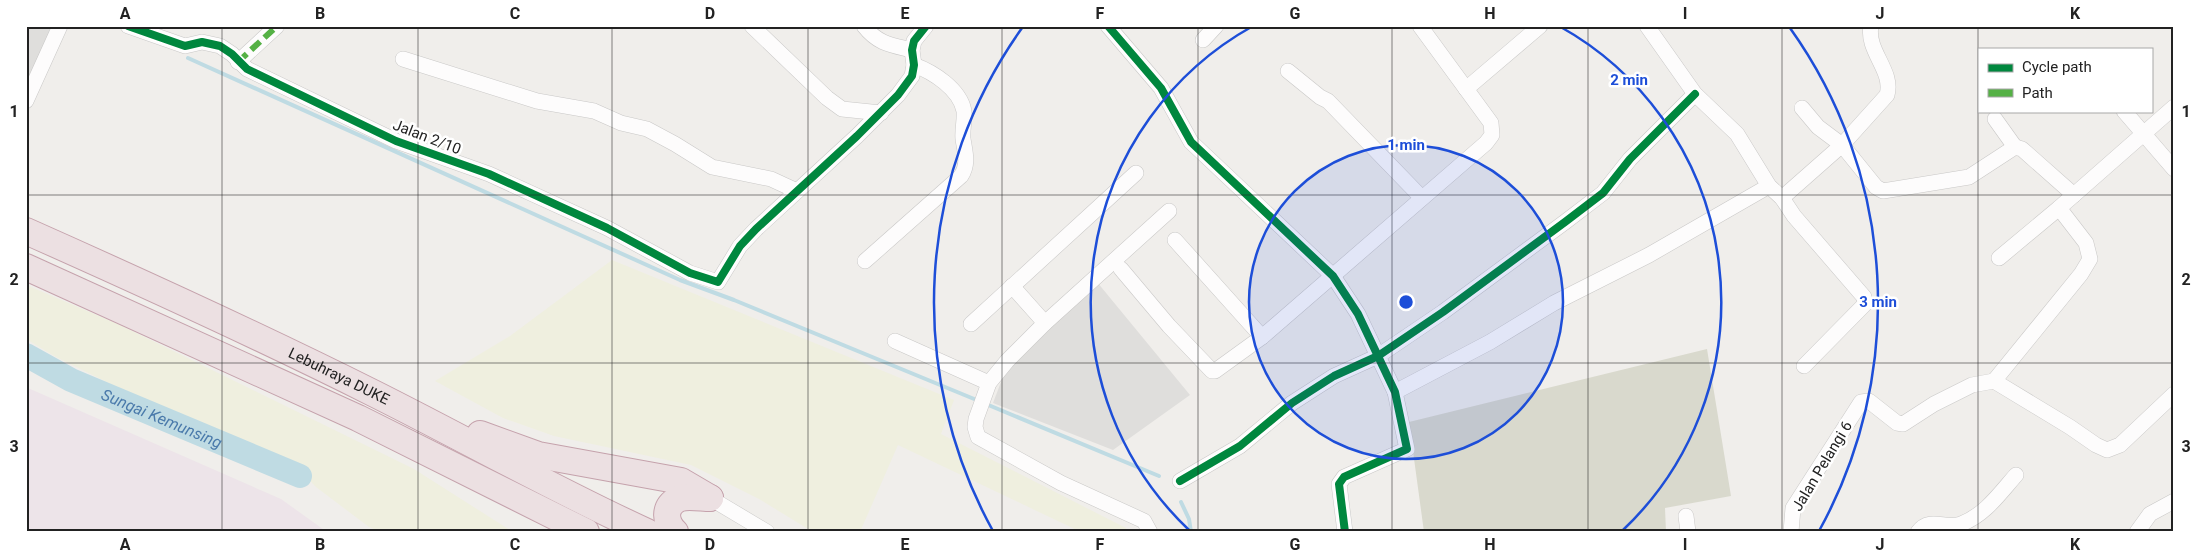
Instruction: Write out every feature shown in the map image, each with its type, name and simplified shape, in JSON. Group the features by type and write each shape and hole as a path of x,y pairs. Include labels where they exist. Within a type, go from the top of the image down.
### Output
{"highway":[{"name":"Lebuhraya DUKE","path":"26,231 250,332 401,407 579,501 646,532"},
{"name":"Lebuhraya DUKE","path":"26,266 295,389 586,532"},
{"path":"401,407 538,455 681,481 710,498"},
{"path":"383,431 563,532"},
{"path":"675,532 666,521 666,516 673,503 684,497 710,498"}],"street":[{"path":"26,101 60,26"},
{"name":"Jalan 2/10","path":"128,26 185,46 202,42 220,46 232,54 247,69 396,141 489,174 607,228 690,273 718,282 740,246 796,191"},
{"path":"238,62 277,26"},
{"path":"752,26 827,98 842,109 881,113"},
{"path":"864,26 873,37 913,58 944,81 959,99 964,112 962,131 967,162 961,176 865,261"},
{"path":"403,59 537,101 594,111 621,123 647,129 712,167 771,179 796,191 898,96 912,76 914,41 926,26"},
{"path":"1108,26 1161,88 1191,142 1333,276 1358,314 1395,392 1407,449 1349,474 1339,484 1345,532"},
{"path":"1203,40 1216,26"},
{"path":"1121,269 1169,326 1212,371 1262,337 1421,197 1486,143 1492,135 1491,123 1420,26"},
{"path":"1466,89 1540,26"},
{"path":"1647,26 1695,94 1736,134 1770,186 1782,198 1794,216 1866,301 1804,366"},
{"path":"1782,198 1842,145 1886,95 1889,87 1888,80 1871,44 1871,26"},
{"path":"1288,71 1320,97 1328,101 1421,197"},
{"path":"1180,481 1240,446 1292,403 1334,376 1378,356 1443,312 1603,193 1630,159 1695,94"},
{"path":"1999,258 2174,107"},
{"path":"1802,108 1818,127 1842,145 1876,188 1883,191 1969,177 2016,147"},
{"path":"2125,112 2174,169"},
{"path":"1994,119 2016,147 2022,150 2074,195"},
{"path":"970,324 1136,174"},
{"path":"1395,392 1490,342 1554,303 1649,255 1770,186"},
{"path":"2059,208 2086,243 2090,259 2081,274 1994,381 2070,427 2096,446 2108,450 2120,445 2174,394"},
{"path":"1150,532 1144,521 1061,483 978,437 975,427 988,386 1007,361 1169,211"},
{"path":"1175,240 1262,337"},
{"path":"1012,286 1045,324"},
{"path":"895,341 988,386"},
{"name":"Jalan Pelangi 6","path":"1791,532 1793,508 1861,402 1869,401 1897,423 1902,424 1934,404 1972,385 1994,381"},
{"path":"1918,532 1923,525 1960,525 1984,511 2016,475"},
{"path":"710,498 766,532"},
{"path":"2137,532 2150,514 2174,501"},
{"path":"1686,516 1688,532"}],"shaded area":[{"path":"26,26 67,26 26,113"},
{"path":"1097,282 1190,395 1113,450 993,403 1004,374"},
{"path":"1707,349 1731,496 1665,508 1666,532 1424,532 1409,422"},
{"path":"28,388 281,499 327,532 26,532 26,392"}],"green space":[{"path":"612,260 954,400 941,434 1126,528 1127,532 1081,532 898,445 860,532 813,532 759,499 691,465 554,436 503,418 435,381 510,336"},
{"path":"26,285 118,324 414,469 513,532 381,532 369,527 316,487 289,459 121,389 56,357 26,339"}],"waterway":[{"path":"188,58 680,280 734,300 979,401"},
{"name":"Sungai Kemunsing","path":"26,355 71,380 300,476"},
{"path":"986,404 1159,476"},
{"path":"1181,502 1189,519 1191,532"}],"marked path":[{"path":"238,62 277,26"}],"cycle path":[{"path":"128,26 185,46 202,42 220,46 232,54 247,69 396,141 489,174 607,228 690,273 718,282 740,246 756,229 857,136 898,95 912,76 914,41 926,26"},
{"path":"1108,26 1161,88 1191,142 1333,276 1358,314 1395,392 1407,449 1344,477 1339,484 1345,532"},
{"path":"1180,481 1240,446 1292,403 1334,376 1378,356 1443,312 1565,222 1603,193 1630,159 1695,94"}]}
